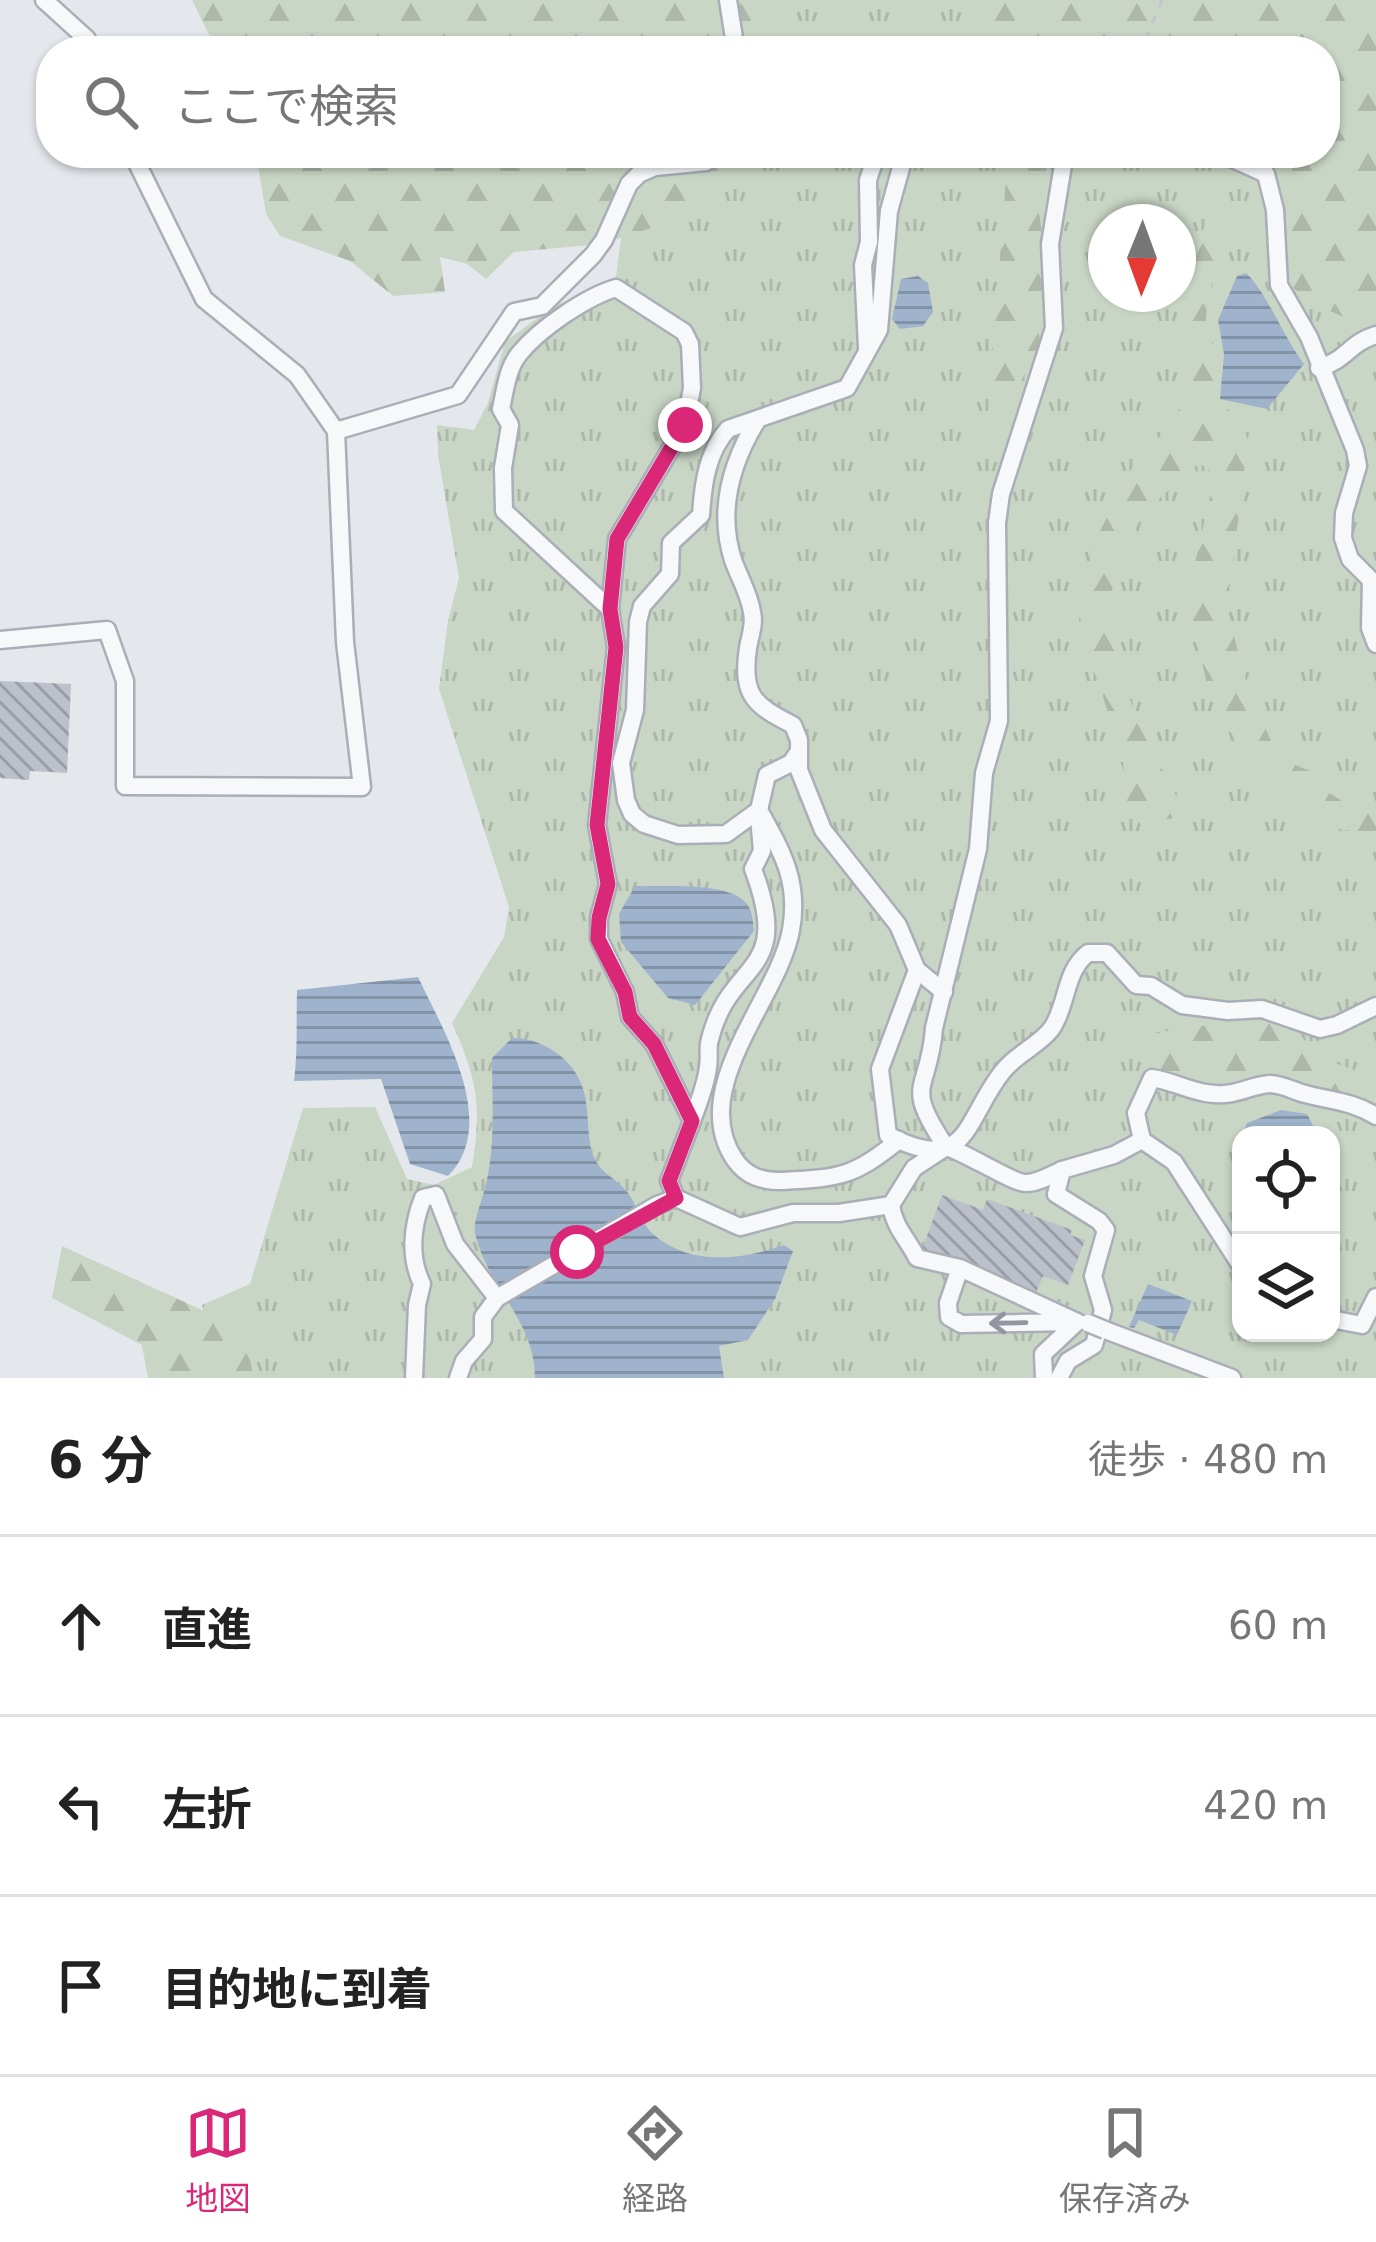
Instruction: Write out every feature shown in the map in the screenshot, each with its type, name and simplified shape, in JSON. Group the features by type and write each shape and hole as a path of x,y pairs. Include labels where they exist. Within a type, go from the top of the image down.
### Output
{"street":[{"path":"44,0 84,36"},
{"path":"728,0 734,36"},
{"path":"0,640 107,630 125,681 125,786 362,787 345,642 336,431 297,375 204,298 139,168"},
{"path":"336,431 458,395 514,312 542,306 592,255 633,179 654,168"},
{"path":"868,354 863,266 869,242 872,168"},
{"path":"758,810 736,829 712,837 678,835 644,824 632,814 621,763 635,710 635,644 642,606 670,574 670,543 701,515 716,442 728,429 847,388 868,354 879,330 889,211 901,168"},
{"path":"946,1147 919,1102 978,849 984,773 999,721 1000,494 1054,328 1050,244 1063,168"},
{"path":"1253,168 1266,174 1275,210 1279,285 1309,337 1355,450 1358,466 1342,538 1350,559 1371,580 1370,628 1376,644"},
{"path":"610,609 504,511 502,468 510,425 501,410 519,354 574,308 616,288 684,332 690,344 692,388 685,425 617,539 610,609 616,647 597,825 608,884 598,939 625,992 630,1017 654,1044 692,1121"},
{"path":"1319,368 1343,361 1358,340 1376,335"},
{"path":"758,419 735,460 726,519 734,562 753,613 748,688 764,712 794,725 799,770 824,830 898,926 917,970 944,992"},
{"path":"797,754 791,764 767,775 758,810 762,851 753,869 770,931 752,971 734,992 709,1041 709,1066 669,1181 676,1198 740,1227 793,1214 838,1214 891,1204"},
{"path":"758,810 789,865 792,927 778,972 745,1030 725,1086 724,1137 730,1153 759,1180 810,1179 850,1175 899,1140"},
{"path":"1232,1378 1090,1325 958,1268 916,1258 894,1225 891,1204 914,1168 969,1132 988,1091 1014,1057 1051,1030 1076,962 1088,953 1107,953 1136,985 1150,986 1182,1005 1262,1009 1320,1029 1376,1006"},
{"path":"917,970 880,1069 888,1135 910,1146 946,1147 1028,1184 1114,1155 1142,1140"},
{"path":"1232,1252 1174,1162 1142,1140 1136,1113 1152,1078 1203,1093 1247,1093 1264,1084 1282,1085 1354,1104 1376,1116"},
{"path":"1059,1378 1068,1361 1094,1345 1102,1310 1094,1276 1106,1230 1056,1195 1062,1170"},
{"path":"414,1378 422,1284 413,1265 416,1218 423,1198 436,1196 455,1244 497,1298"},
{"path":"458,1378 464,1361 483,1340 483,1317 497,1298 676,1198"},
{"path":"958,1268 948,1303 949,1317 961,1324 1090,1325"},
{"path":"1340,1321 1362,1325 1376,1298"},
{"path":"1044,1378 1043,1354 1090,1325"}],"path":[{"path":"1147,36 1162,0"}],"green space":[{"path":"192,0 759,0 764,36 210,36"},
{"path":"757,0 978,0 1053,36 751,36"},
{"path":"954,0 1376,0 1376,324 1341,316 1291,287 1286,210 1264,168 1340,168 1340,36 993,36 970,7"},
{"path":"258,168 726,168 664,224 602,244 514,252 486,279 467,264 440,257 445,292 393,296 350,261 280,236 266,214"},
{"path":"697,168 1308,168 1376,282 1376,1378 219,1378 202,1305 250,1284 303,1108 375,1107 407,1179 434,1185 472,1167 475,1093 452,1023 504,937 509,907 439,689 459,578 437,425 474,430 488,403 505,342 551,308 616,277 623,222"},
{"path":"1007,168 1047,168 1037,196 1046,264 1039,343 1011,403 987,425"},
{"path":"1222,204 1224,234 1206,319 1214,354 1213,406 1237,416 1248,441 1227,608 1243,672 1274,749 1290,763 1313,772 1326,791 1376,814 1376,835 1327,827 1244,750 1225,725 1208,688 1187,598 1215,474 1199,463 1143,513 1119,563 1107,610 1107,628 1138,724 1176,795 1173,818 1141,825 1125,799 1123,760 1083,650 1079,620 1084,581 1100,531 1133,466 1185,400 1184,312 1196,312 1196,246 1207,221"},
{"path":"1242,1013 1288,1024 1325,1060 1376,1077 1376,1108 1249,1083 1187,1082 1153,1071 1145,1061 1149,1036 1219,1023"},
{"path":"62,1246 246,1330 253,1378 148,1378 142,1345 52,1298"}],"water":[{"path":"1246,273 1304,364 1267,409 1220,399 1224,354 1218,320 1237,276"},
{"path":"918,276 928,283 933,312 923,326 900,329 892,319 901,279"},
{"path":"635,886 711,888 738,897 749,907 754,931 695,1005 668,998 621,942 619,914"},
{"path":"418,977 453,1050 468,1105 463,1155 448,1176 410,1164 381,1079 294,1081 297,990"},
{"path":"512,1038 548,1047 576,1073 585,1097 595,1159 628,1193 652,1233 699,1256 734,1257 784,1245 793,1251 775,1299 748,1340 719,1346 724,1378 535,1378 527,1338 489,1270 475,1233 491,1156 492,1058"},
{"path":"1281,1110 1307,1114 1313,1126 1246,1126"},
{"path":"1148,1284 1192,1301 1177,1335 1139,1320 1134,1328 1129,1327"}],"building":[{"path":"0,681 71,684 67,773 30,771 29,780 0,778"},
{"path":"942,1195 983,1210 987,1199 1072,1230 1070,1235 1085,1240 1068,1285 1043,1276 1035,1295 922,1249"}],"route":[{"path":"577,1252 676,1198 669,1181 692,1121 654,1044 630,1017 625,992 598,939 608,884 597,825 616,647 610,609 617,539 685,425"}]}
